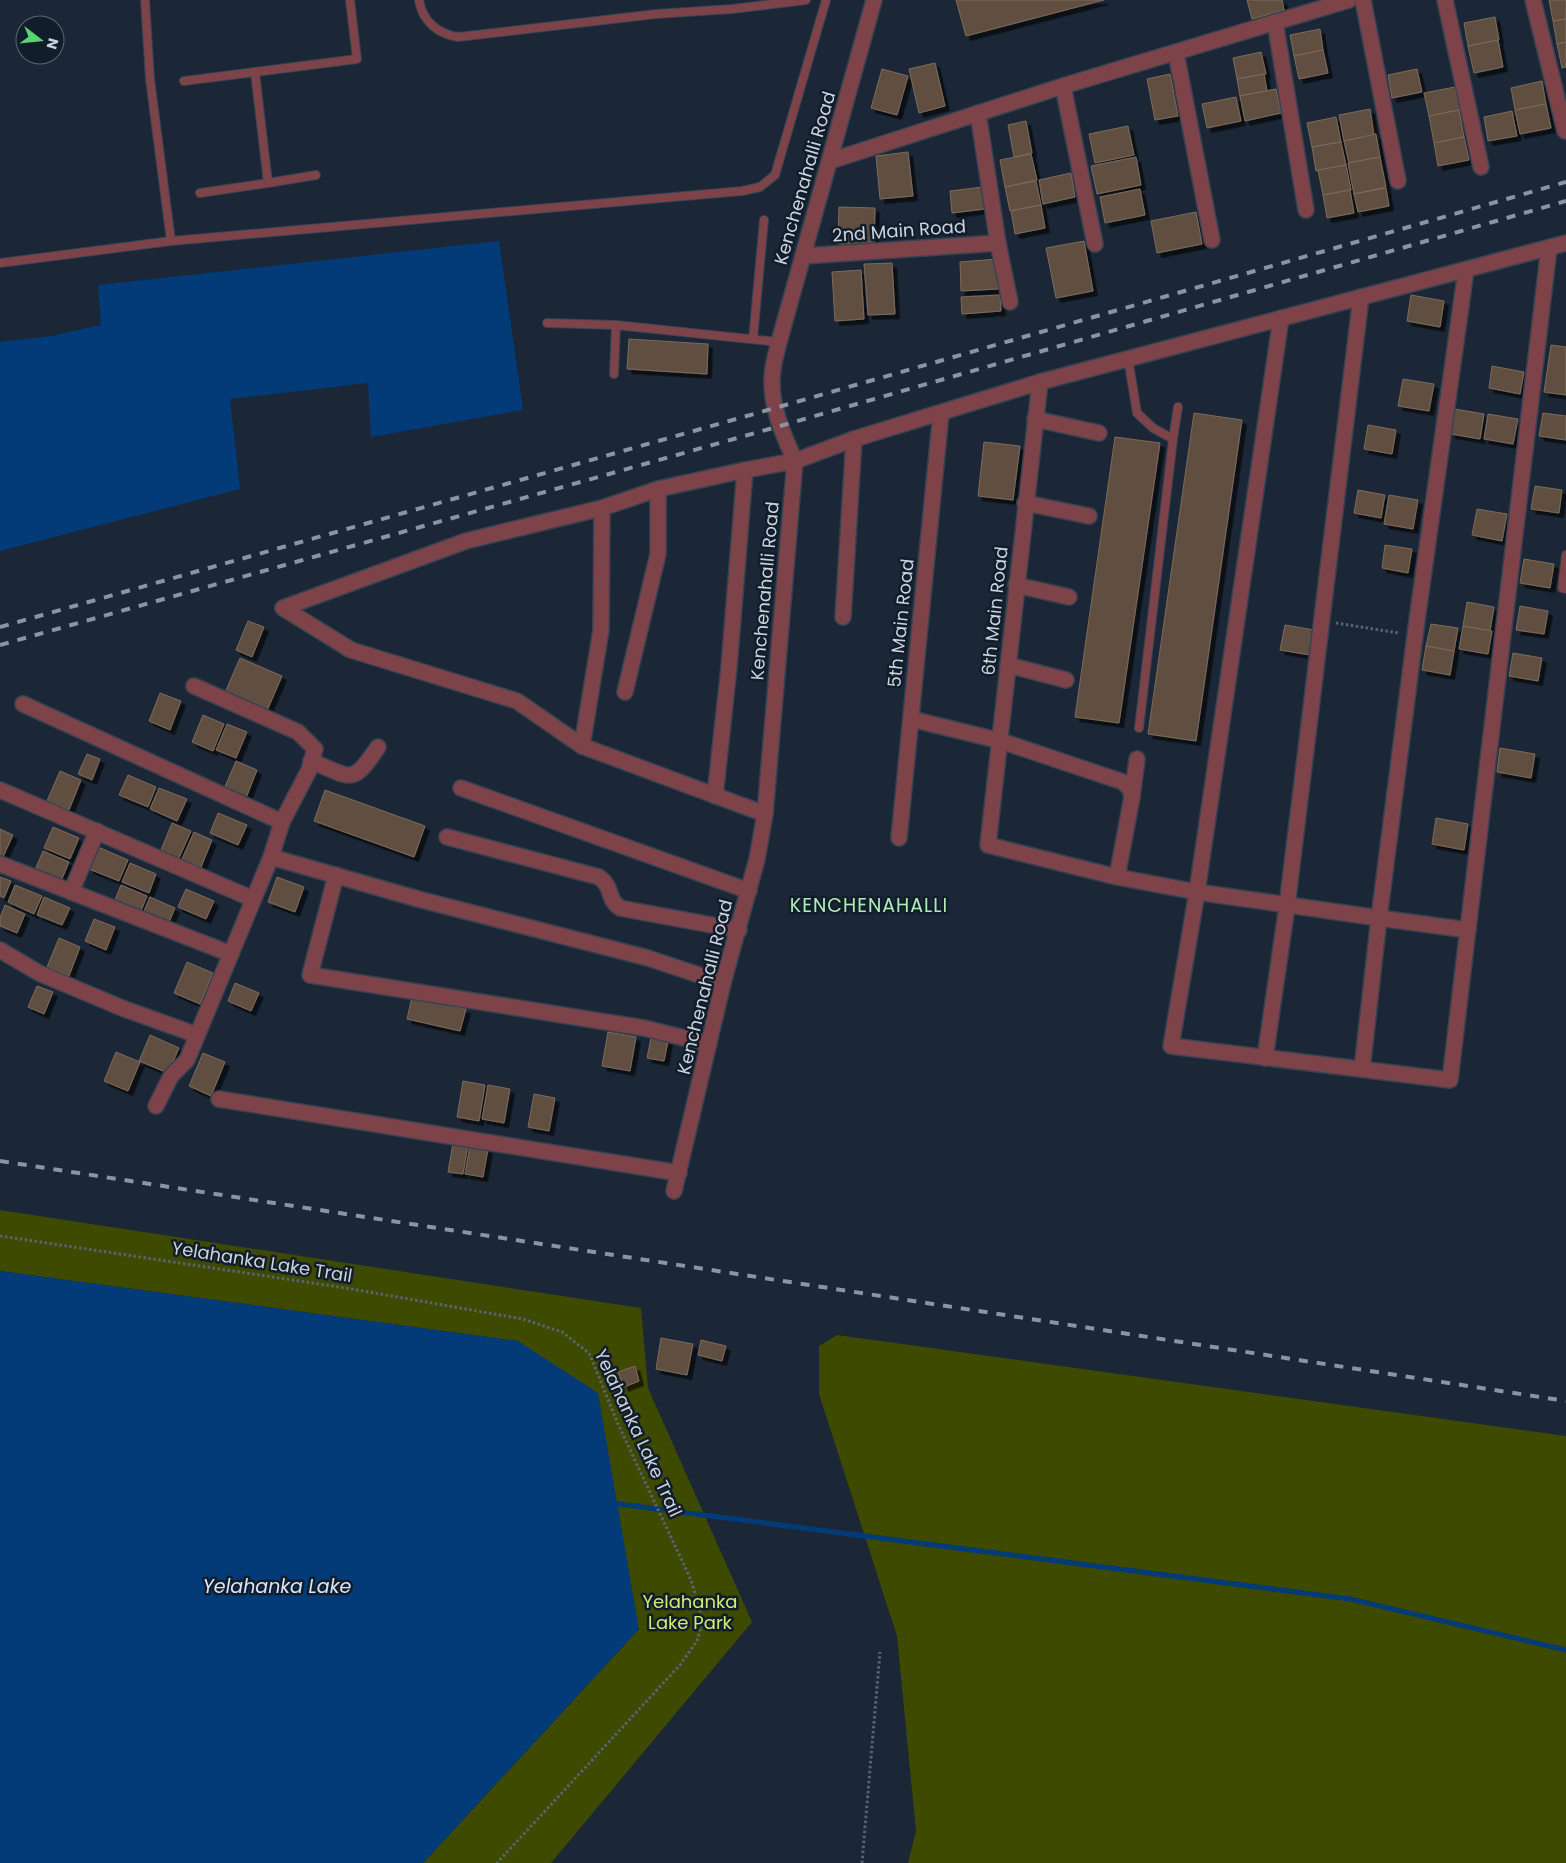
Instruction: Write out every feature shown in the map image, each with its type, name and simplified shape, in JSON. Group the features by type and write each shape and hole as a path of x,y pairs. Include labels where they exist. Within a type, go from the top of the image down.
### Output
{"street":[{"name":"Kenchenahalli Road","path":"674,1191 723,983 758,859 765,814 795,461 780,426 775,408 772,370 874,0"},
{"path":"830,161 1063,86 1349,0"},
{"path":"1363,0 1398,181"},
{"path":"1445,0 1481,167"},
{"path":"1533,0 1565,131"},
{"path":"1275,22 1306,210"},
{"path":"1176,52 1212,240"},
{"path":"1063,86 1095,244"},
{"path":"978,113 998,243 1010,302"},
{"name":"2nd Main Road","path":"803,256 998,243"},
{"path":"765,814 582,746 517,701 351,650 283,608 466,541 602,508 658,489 795,461 854,439 1040,382 1566,243"},
{"path":"1281,318 1197,892 1171,1046 1450,1080 1549,248"},
{"path":"1362,1069 1415,635 1466,270"},
{"path":"1265,1058 1287,906 1361,297"},
{"name":"6th Main Road","path":"1040,382 988,845 1117,877"},
{"name":"5th Main Road","path":"899,838 941,412"},
{"path":"1035,419 1099,433"},
{"path":"844,617 854,439"},
{"path":"715,796 729,667 745,470"},
{"path":"625,692 658,554 658,489"},
{"path":"1025,503 1089,516"},
{"path":"582,746 601,630 602,508"},
{"path":"1016,585 1069,596"},
{"path":"1008,666 1066,680"},
{"path":"156,1106 171,1076 187,1060 271,857 282,822 309,770 315,749 298,732 194,686"},
{"path":"23,704 282,822"},
{"path":"911,719 1001,741 1123,782 1130,789 1132,797"},
{"path":"311,761 346,776 356,774 363,769 378,747"},
{"path":"1137,759 1117,877 1287,906 1468,930"},
{"path":"461,788 749,891"},
{"path":"0,790 253,899"},
{"path":"71,892 96,831"},
{"path":"447,837 599,877 606,882 613,903 620,908 739,930"},
{"path":"271,857 418,899 648,958 723,983"},
{"path":"0,864 230,954"},
{"path":"336,875 310,975 644,1028 709,1044"},
{"path":"0,950 39,973 122,1008 197,1036"},
{"path":"219,1099 679,1173"}],"lane":[{"path":"145,0 150,79 171,241"},
{"path":"184,81 357,59 350,0"},
{"path":"419,0 420,8 429,23 443,33 458,37 656,14 732,9 806,0"},
{"path":"0,263 171,241 742,191 760,187 775,175 826,0"},
{"path":"255,72 268,184"},
{"path":"200,193 268,184 316,174"},
{"path":"753,339 764,220"},
{"path":"547,324 616,325 779,342"},
{"path":"614,374 616,325"},
{"path":"1128,358 1137,413 1154,428 1173,439"},
{"path":"1139,728 1178,407"},
{"path":"1566,555 1562,588 1566,589"}],"path":[{"path":"1321,621 1415,635"},
{"name":"Yelahanka Lake Trail","path":"0,1236 346,1288 522,1319 562,1332 589,1353 618,1424 690,1580 703,1620 697,1641 680,1665 497,1863"},
{"path":"862,1863 880,1652"}],"green space":[{"name":"Yelahanka Lake Park","path":"0,1210 641,1308 648,1388 752,1622 551,1863 423,1863 639,1629 518,1341 0,1271"},
{"path":"837,1335 1566,1436 1566,1863 908,1863 916,1831 897,1636 819,1394 819,1346"}],"water":[{"path":"499,241 523,410 371,437 368,383 230,399 240,489 0,551 0,342 51,336 101,325 98,285"},
{"name":"Yelahanka Lake","path":"0,1271 518,1341 598,1393 639,1629 423,1863 0,1863"}],"building":[{"path":"956,0 1104,0 966,36"},
{"path":"1247,0 1282,0 1284,10 1252,19"},
{"path":"1549,0 1566,0 1566,19 1553,21"},
{"path":"1495,17 1499,40 1468,46 1464,23"},
{"path":"1566,19 1566,42 1557,44 1553,21"},
{"path":"1320,29 1323,50 1294,56 1290,35"},
{"path":"1498,40 1503,67 1474,73 1468,46"},
{"path":"1566,42 1566,67 1562,68 1557,44"},
{"path":"1323,50 1328,73 1299,79 1294,56"},
{"path":"1261,52 1266,74 1237,79 1233,58"},
{"path":"935,63 945,106 919,113 909,69"},
{"path":"882,69 908,76 897,115 871,108"},
{"path":"1417,69 1422,92 1392,98 1388,75"},
{"path":"1170,74 1178,116 1155,120 1147,79"},
{"path":"1264,74 1267,91 1240,96 1237,79"},
{"path":"1542,81 1546,104 1515,110 1511,88"},
{"path":"1455,87 1460,110 1429,116 1424,93"},
{"path":"1276,89 1281,113 1245,121 1240,96"},
{"path":"1236,97 1241,121 1207,128 1202,104"},
{"path":"1546,104 1551,128 1520,134 1515,110"},
{"path":"1370,109 1374,135 1344,141 1339,115"},
{"path":"1459,110 1464,137 1434,143 1429,116"},
{"path":"1512,111 1517,136 1488,141 1484,117"},
{"path":"1336,117 1341,142 1312,147 1307,123"},
{"path":"1026,121 1032,153 1014,157 1008,125"},
{"path":"1128,126 1134,155 1095,163 1089,134"},
{"path":"1376,134 1380,157 1349,163 1344,141"},
{"path":"1464,137 1469,160 1438,166 1434,143"},
{"path":"1341,142 1346,165 1316,171 1312,147"},
{"path":"908,152 913,196 880,199 876,156"},
{"path":"1031,154 1037,180 1005,187 1000,160"},
{"path":"1136,157 1141,185 1097,194 1091,166"},
{"path":"1380,157 1386,187 1354,194 1348,163"},
{"path":"1346,165 1351,190 1323,195 1318,170"},
{"path":"1071,173 1075,197 1043,204 1039,180"},
{"path":"1036,181 1041,205 1010,211 1005,187"},
{"path":"983,187 985,209 952,213 950,191"},
{"path":"1386,188 1389,206 1358,212 1354,194"},
{"path":"1140,189 1145,215 1105,223 1100,197"},
{"path":"1350,190 1354,213 1327,218 1323,195"},
{"path":"1041,205 1045,228 1015,234 1011,211"},
{"path":"839,207 875,208 874,245 838,244"},
{"path":"1196,212 1202,244 1157,253 1151,221"},
{"path":"1084,241 1093,291 1056,298 1046,248"},
{"path":"997,259 998,289 961,291 960,262"},
{"path":"892,263 895,314 868,315 864,264"},
{"path":"861,270 864,319 835,321 832,272"},
{"path":"1000,295 1001,311 962,314 961,297"},
{"path":"1411,295 1444,301 1440,327 1407,321"},
{"path":"629,339 708,344 707,374 627,369"},
{"path":"1551,345 1566,347 1566,395 1544,392"},
{"path":"1492,366 1524,372 1520,394 1489,388"},
{"path":"1403,379 1434,384 1429,411 1398,406"},
{"path":"1455,409 1484,414 1480,439 1451,434"},
{"path":"1194,413 1242,420 1196,741 1148,734"},
{"path":"1543,413 1566,416 1566,440 1539,436"},
{"path":"1488,414 1518,419 1513,444 1484,439"},
{"path":"1368,425 1396,430 1392,454 1364,449"},
{"path":"1115,437 1160,443 1119,723 1075,717"},
{"path":"984,442 1020,446 1013,500 978,496"},
{"path":"1535,486 1562,490 1559,513 1531,509"},
{"path":"1358,490 1385,495 1381,518 1354,513"},
{"path":"1389,495 1418,500 1413,529 1384,524"},
{"path":"1477,509 1507,514 1502,541 1472,535"},
{"path":"1385,545 1412,549 1408,573 1382,568"},
{"path":"1524,559 1554,564 1550,588 1520,583"},
{"path":"1467,602 1494,607 1490,631 1463,626"},
{"path":"1520,606 1548,611 1544,634 1516,630"},
{"path":"248,621 264,627 252,657 236,650"},
{"path":"1431,624 1458,628 1454,651 1426,646"},
{"path":"1285,625 1314,630 1310,655 1280,650"},
{"path":"1463,626 1492,631 1488,654 1459,649"},
{"path":"1426,646 1454,651 1450,675 1422,670"},
{"path":"1513,653 1542,658 1538,681 1509,676"},
{"path":"240,658 282,676 266,713 224,695"},
{"path":"160,693 181,701 170,730 149,721"},
{"path":"203,715 224,724 213,751 192,742"},
{"path":"227,724 247,732 236,758 216,750"},
{"path":"1500,748 1535,754 1531,778 1497,772"},
{"path":"87,754 100,759 92,780 78,774"},
{"path":"236,761 257,770 246,798 224,789"},
{"path":"60,771 81,780 69,810 47,801"},
{"path":"128,775 156,787 148,807 119,795"},
{"path":"159,788 187,799 177,821 150,809"},
{"path":"325,790 425,826 414,857 314,821"},
{"path":"218,813 247,825 238,845 210,833"},
{"path":"1436,818 1468,824 1464,850 1432,844"},
{"path":"172,823 191,831 179,858 161,850"},
{"path":"53,827 79,838 70,859 44,848"},
{"path":"0,829 13,835 3,857 0,856"},
{"path":"194,832 212,840 201,867 182,859"},
{"path":"98,847 128,860 119,881 89,869"},
{"path":"43,851 69,862 61,881 35,870"},
{"path":"130,863 156,874 149,893 122,882"},
{"path":"0,877 11,881 4,898 0,896"},
{"path":"277,877 304,887 295,912 268,902"},
{"path":"15,885 42,896 34,914 8,902"},
{"path":"121,885 147,896 139,916 113,905"},
{"path":"186,889 214,901 206,919 178,907"},
{"path":"44,897 70,908 62,925 37,915"},
{"path":"150,897 175,908 167,927 142,916"},
{"path":"5,905 25,914 17,933 0,926 0,918"},
{"path":"94,919 115,927 106,950 85,941"},
{"path":"59,938 80,947 69,976 47,967"},
{"path":"187,962 213,973 200,1004 174,993"},
{"path":"235,983 259,993 251,1011 228,1001"},
{"path":"37,986 53,992 44,1014 28,1007"},
{"path":"412,997 466,1009 460,1031 407,1019"},
{"path":"608,1032 636,1037 630,1071 602,1066"},
{"path":"150,1035 179,1048 168,1073 139,1061"},
{"path":"651,1038 668,1041 664,1061 647,1058"},
{"path":"116,1052 140,1062 128,1091 104,1081"},
{"path":"203,1053 225,1062 211,1096 189,1086"},
{"path":"463,1081 485,1085 479,1121 457,1117"},
{"path":"488,1085 510,1089 504,1123 482,1119"},
{"path":"534,1094 555,1098 549,1131 528,1127"},
{"path":"453,1143 468,1145 463,1174 448,1172"},
{"path":"470,1146 488,1149 483,1177 465,1174"},
{"path":"661,1338 693,1344 687,1375 656,1369"},
{"path":"701,1340 726,1346 722,1361 698,1355"},
{"path":"635,1366 639,1381 624,1387 618,1372"}],"waterway":[{"path":"611,1503 1350,1599 1566,1650"}],"railway":[{"path":"0,627 1566,182"},
{"path":"0,645 780,426 1566,201"},
{"path":"0,1161 1566,1401"}],"district":[{"name":"KENCHENAHALLI","path":"869,905"}]}
